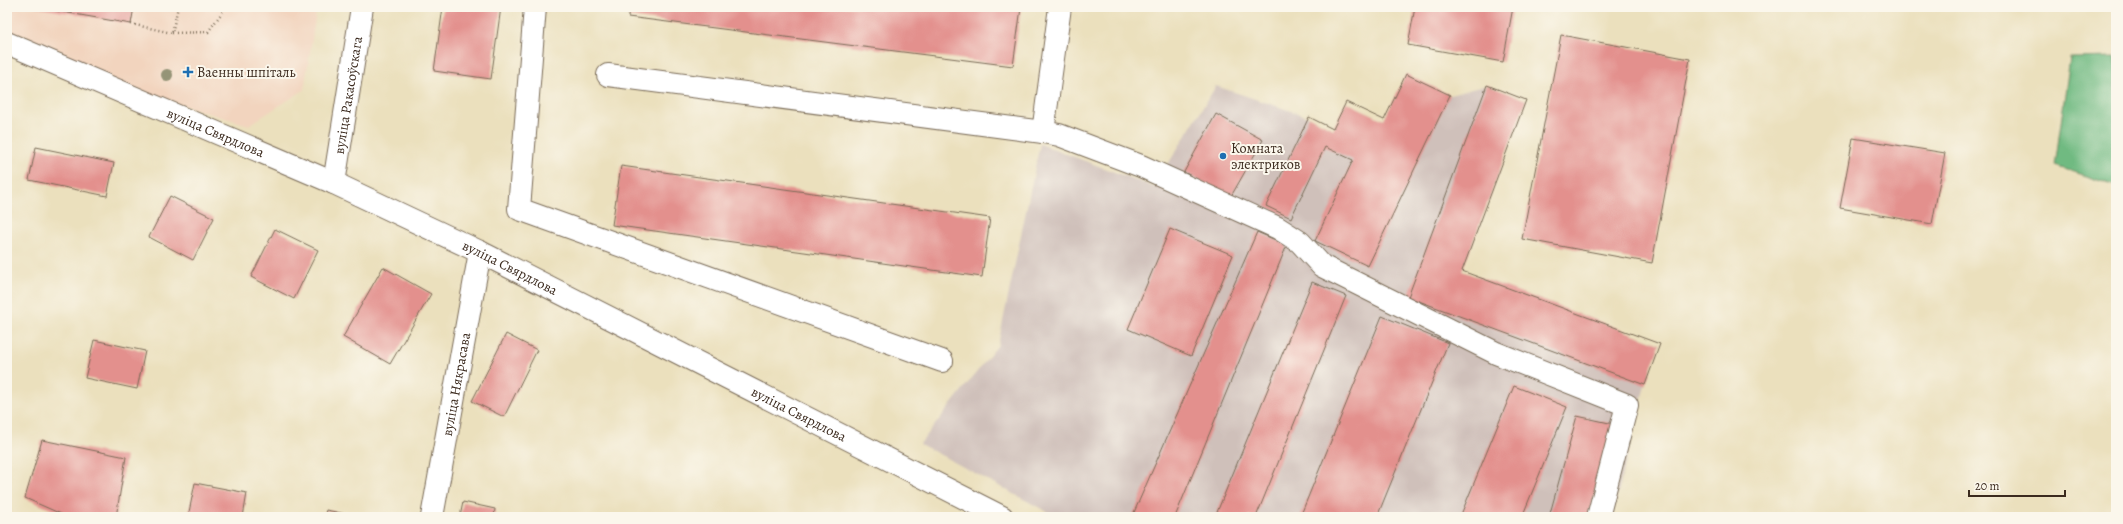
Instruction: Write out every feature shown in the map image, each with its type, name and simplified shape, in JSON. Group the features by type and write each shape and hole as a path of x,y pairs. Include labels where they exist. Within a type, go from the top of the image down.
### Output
{"street":[{"name":"вуліца Ракасоўскага","path":"334,183 362,7"},
{"path":"535,7 519,209 942,361"},
{"path":"1044,132 1060,7"},
{"name":"вуліца Свярдлова","path":"7,43 334,183 480,252 1002,517"},
{"path":"608,75 1044,132 1059,135 1134,163 1278,228 1300,242 1322,266 1496,353 1627,405 1598,517"},
{"name":"вуліца Някрасава","path":"432,517 480,252"}],"path":[{"path":"172,33 178,7"},
{"path":"131,24 172,33 208,32 226,7"}],"shaded area":[{"name":"Ваенны шпіталь","path":"7,7 317,7 304,90 249,125 7,54"},
{"path":"1406,74 1450,95 1487,85 1526,100 1462,271 1660,344 1645,385 1612,517 1057,517 920,444 998,345 1040,144 1154,187 1216,86 1309,117 1333,129 1346,102 1384,120"}],"green space":[{"path":"2116,57 2116,186 2055,166 2070,58"}],"building":[{"path":"35,7 134,7 131,24"},
{"path":"443,7 501,7 491,79 434,71"},
{"path":"629,7 1021,8 1013,66 628,17"},
{"path":"1415,7 1513,7 1503,62 1408,45"},
{"path":"1561,35 1690,59 1652,263 1522,239"},
{"path":"1406,74 1450,95 1368,266 1315,241 1353,160 1325,147 1291,218 1266,206 1309,117 1333,129 1346,102 1384,120"},
{"path":"1487,85 1526,100 1462,271 1660,344 1645,385 1408,297"},
{"name":"Комната электриков","path":"1216,114 1263,140 1230,198 1184,172"},
{"path":"1853,138 1945,153 1932,224 1840,208"},
{"path":"36,147 114,163 107,196 29,180"},
{"path":"621,166 990,218 982,277 612,225"},
{"path":"170,196 214,218 193,260 149,237"},
{"path":"275,229 318,250 294,299 251,277"},
{"path":"1170,229 1233,255 1191,356 1128,329"},
{"path":"1257,232 1287,245 1175,517 1132,517"},
{"path":"383,267 431,294 390,364 343,337"},
{"path":"1312,282 1346,296 1256,517 1215,517"},
{"path":"1382,316 1448,343 1377,517 1300,517"},
{"path":"506,334 537,350 504,417 472,401"},
{"path":"94,340 145,351 137,389 85,378"},
{"path":"1514,386 1567,407 1522,517 1460,517"},
{"path":"1577,416 1614,424 1588,517 1549,517"},
{"path":"42,440 126,457 116,517 68,517 25,498"},
{"path":"195,483 247,493 243,517 188,517"},
{"path":"463,502 495,509 494,517 460,517"},
{"path":"326,510 356,516 356,517 324,517"}],"place":[{"name":"Ваенны шпіталь","path":"188,72"},
{"name":"Комната электриков","path":"1223,156"}]}
